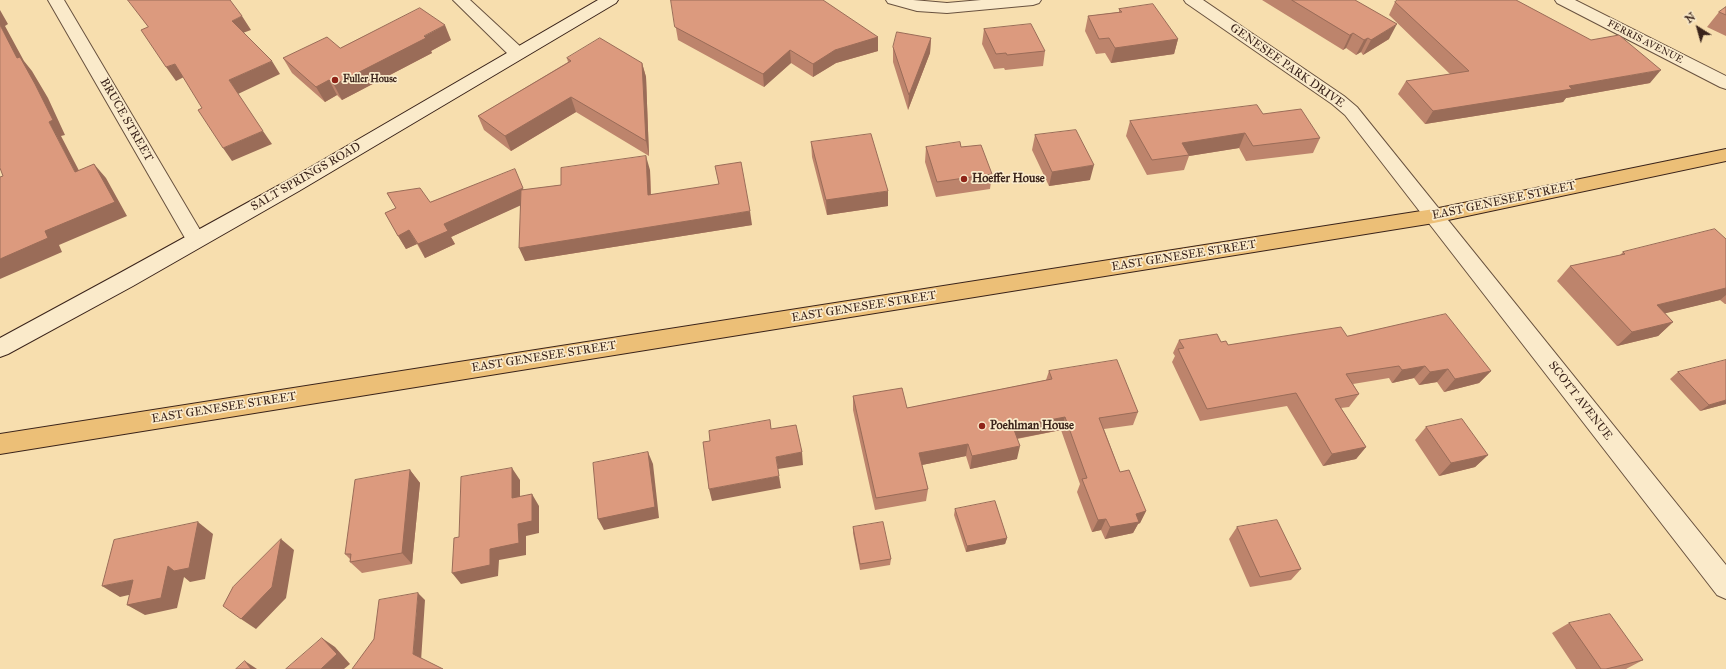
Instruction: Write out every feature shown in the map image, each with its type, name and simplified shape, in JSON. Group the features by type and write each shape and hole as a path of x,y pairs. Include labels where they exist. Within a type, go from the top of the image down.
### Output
{"main road":[{"name":"EAST GENESEE STREET","path":"0,444 1434,216 1726,155"}],"street":[{"name":"BRUCE STREET","path":"56,0 196,240"},
{"path":"461,0 517,53"},
{"name":"SALT SPRINGS ROAD","path":"0,348 82,305 333,162 610,0"},
{"path":"894,0 917,6 947,8 970,3 1033,0"},
{"name":"GENESEE PARK DRIVE","path":"1192,0 1338,100 1351,111 1434,216"},
{"name":"FERRIS AVENUE","path":"1563,0 1726,83"},
{"name":"SCOTT AVENUE","path":"1434,216 1726,586"}],"building":[{"path":"128,0 230,0 242,16 232,21 272,61 229,80 263,131 223,148 198,110 202,108 175,64 166,67 141,30 148,27"},
{"path":"671,0 823,0 878,37 835,50 813,64 790,50 763,74 675,27"},
{"path":"1292,0 1355,0 1397,24 1371,40 1368,38 1364,40 1353,33 1350,35"},
{"path":"1398,0 1516,0 1591,40 1619,35 1661,70 1569,86 1572,89 1433,111 1406,81 1469,71 1395,2"},
{"path":"1153,4 1178,39 1115,48 1109,38 1099,39 1088,16 1122,12 1119,9"},
{"path":"1726,7 1726,15 1719,12"},
{"path":"420,8 445,25 424,36 426,38 334,85 329,80 316,87 283,58 327,37 340,48"},
{"path":"1031,24 1045,51 1007,55 1006,53 996,54 984,29"},
{"path":"0,25 17,58 20,57 35,84 53,120 49,122 75,172 94,164 115,202 45,231 48,238 0,259 0,177 3,176 0,168"},
{"path":"897,32 931,38 909,95 893,47"},
{"path":"600,38 642,63 646,141 571,97 505,136 478,116 571,61 567,58"},
{"path":"1257,105 1263,114 1301,109 1320,138 1253,146 1245,133 1182,143 1189,155 1152,160 1130,121"},
{"path":"1076,130 1094,165 1052,172 1035,135"},
{"path":"871,134 888,191 826,200 811,142"},
{"path":"960,142 961,147 981,145 992,174 937,182 926,147"},
{"path":"646,156 648,195 719,184 715,166 741,162 750,211 519,248 521,190 561,185 561,168"},
{"path":"515,169 523,188 444,224 448,231 418,244 409,230 398,236 385,213 396,208 387,193 420,188 430,202"},
{"path":"1715,229 1726,239 1726,288 1657,305 1673,322 1632,332 1570,266 1625,254 1623,252"},
{"path":"1446,314 1491,371 1455,379 1448,369 1430,372 1425,366 1402,370 1399,366 1346,374 1359,394 1335,399 1366,447 1332,454 1296,393 1207,409 1178,349 1184,348 1179,340 1217,334 1221,342 1226,341 1228,345 1341,327 1347,336"},
{"path":"1117,360 1138,412 1099,418 1120,472 1129,470 1146,511 1136,514 1139,522 1110,527 1106,519 1098,520 1082,479 1087,478 1065,417 1013,427 1020,446 972,456 968,444 919,453 928,489 876,498 853,396 902,388 907,408 1052,379 1049,371"},
{"path":"1726,360 1726,400 1709,405 1678,372"},
{"path":"1462,419 1488,455 1451,463 1426,427"},
{"path":"770,420 771,429 796,425 802,452 776,457 779,476 709,489 703,442 710,441 709,431"},
{"path":"648,452 655,507 598,519 593,463"},
{"path":"512,468 512,498 532,494 532,521 518,524 519,543 490,549 490,565 452,573 454,538 459,537 461,477"},
{"path":"410,470 402,553 350,562 351,554 345,554 355,480"},
{"path":"995,501 1007,538 967,546 955,509"},
{"path":"1277,520 1301,569 1260,577 1237,527"},
{"path":"198,522 189,568 174,571 168,566 161,598 127,605 133,580 102,586 114,540"},
{"path":"883,522 891,559 860,564 853,527"},
{"path":"281,539 272,587 241,619 223,606 233,587"},
{"path":"418,593 413,654 443,669 352,669 374,639 379,600"},
{"path":"1610,614 1643,660 1601,669 1569,623"},
{"path":"322,638 337,654 321,669 286,669"},
{"path":"245,661 251,669 236,669"}],"place":[{"name":"Fuller House","path":"335,80"},
{"name":"Hoeffer House","path":"964,179"},
{"name":"Poehlman House","path":"982,426"}]}
